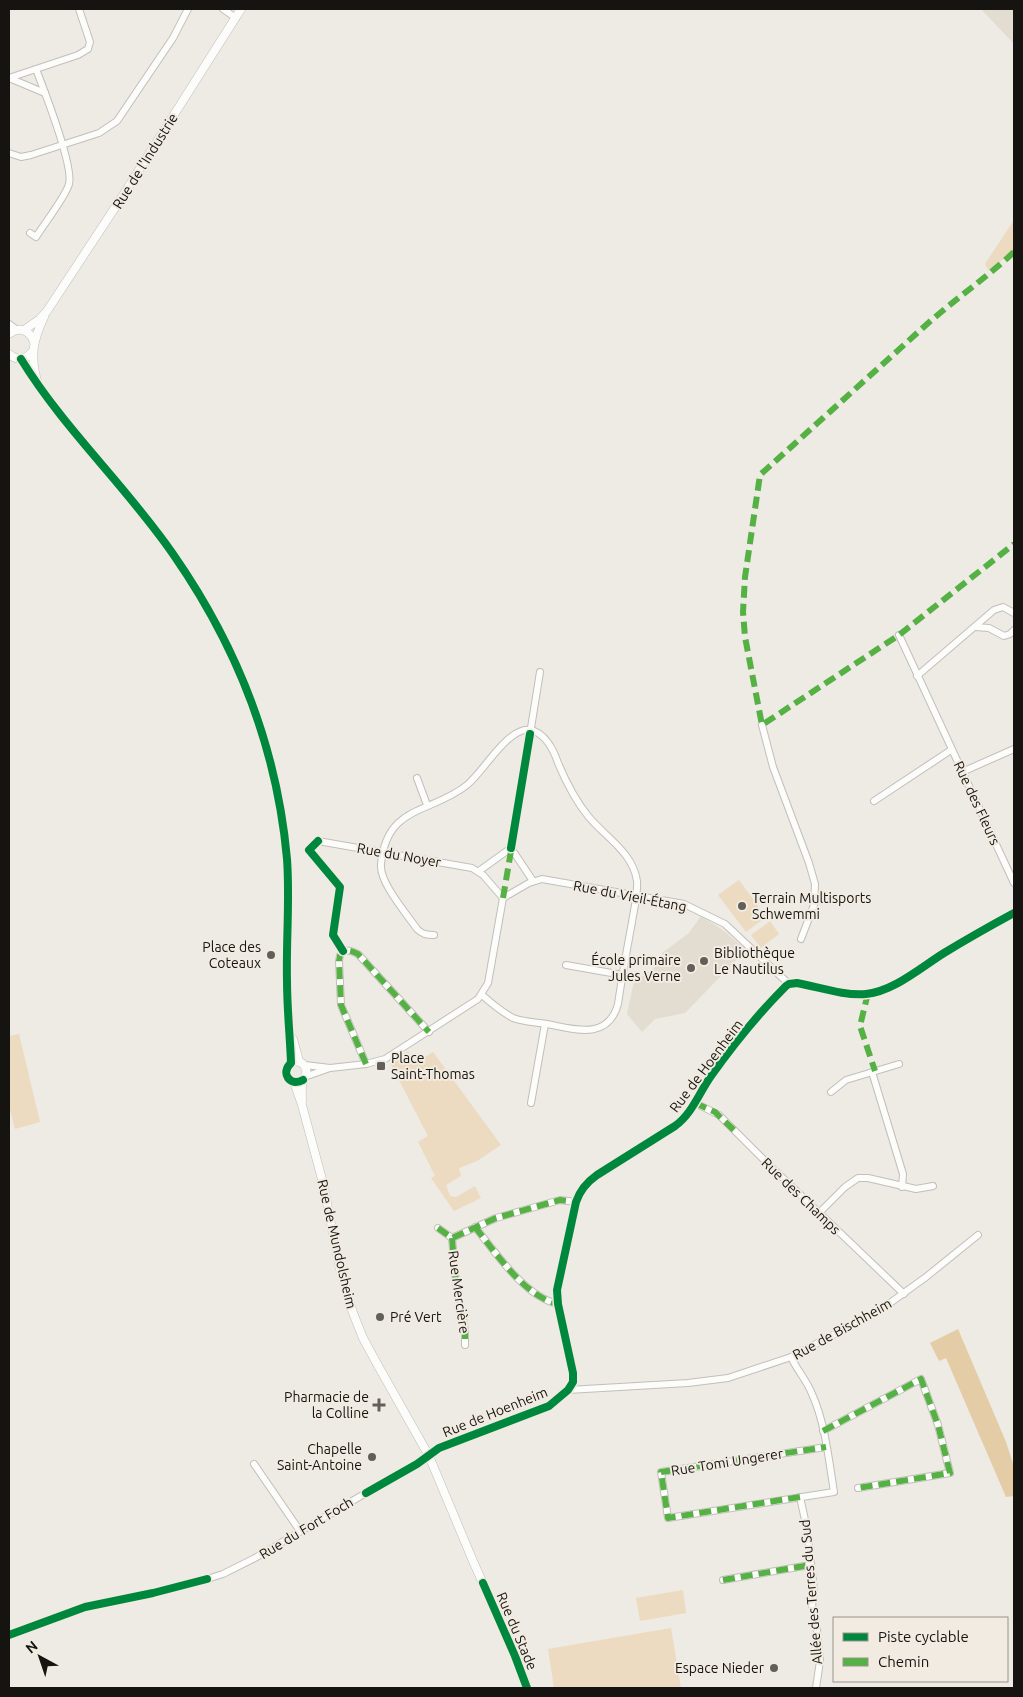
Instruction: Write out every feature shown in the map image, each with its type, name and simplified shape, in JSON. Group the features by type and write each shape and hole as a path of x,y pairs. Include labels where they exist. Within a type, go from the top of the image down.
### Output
{"street":[{"path":"45,93 9,78 85,52 90,46 90,42 79,9"},
{"path":"9,153 26,156 100,133 117,121 173,38 188,9"},
{"path":"223,9 236,18"},
{"name":"Rue de l'Industrie","path":"9,334 21,330 40,319 46,311 120,200 240,9"},
{"path":"30,233 36,237 68,189 70,174 63,145 36,69"},
{"name":"Rue de l'Industrie","path":"32,352 46,311"},
{"path":"9,324 31,335 34,342"},
{"path":"9,354 21,359 32,352"},
{"path":"32,352 33,367 39,387"},
{"path":"21,359 50,403 128,494 175,556 210,612 232,652 248,690 271,763 278,791 285,835 288,876 287,981 290,1030 298,1063 307,1070 305,1078"},
{"path":"917,676 998,608 1003,607 1014,614"},
{"path":"975,627 989,628 1004,636 1014,630"},
{"name":"Rue des Fleurs","path":"899,634 1014,884"},
{"path":"531,732 540,672"},
{"path":"762,725 773,767 815,884 814,904 800,939"},
{"path":"434,935 421,933 417,929 385,883 381,870 383,852 388,835 395,826 409,815 448,797 469,783 481,772 504,742 516,734 531,732 542,737 554,752 568,786 580,806 596,826 628,858 636,876 636,896 616,1010 605,1024 595,1029 586,1030 514,1018 482,995"},
{"path":"962,772 1014,749"},
{"name":"Rue des Fleurs","path":"874,801 952,750"},
{"path":"418,778 428,805"},
{"name":"Rue du Noyer","path":"318,841 480,871"},
{"path":"511,848 533,881 503,898 480,871 511,848"},
{"name":"Rue du Vieil-Étang","path":"533,881 542,879 684,904 711,916 735,933 788,984"},
{"path":"330,1068 299,1082 294,1082 286,1076 287,1066 298,1063 330,1068 366,1064 385,1059 429,1032 482,995 488,983 503,898"},
{"path":"788,984 797,983 854,994 868,994 882,990 1014,913"},
{"path":"366,1064 341,1005 339,993 340,954 343,951 347,950 358,954 429,1032"},
{"path":"566,965 623,975"},
{"name":"Rue de Hoenheim","path":"429,1456 438,1448 549,1406 568,1390 573,1382 573,1373 558,1304 558,1283 580,1191 591,1179 675,1126 687,1115 721,1062 748,1028 788,984"},
{"path":"531,1103 545,1024"},
{"path":"831,1092 846,1080 899,1064"},
{"path":"872,1072 903,1174 902,1187"},
{"name":"Rue de Mundolsheim","path":"302,1105 305,1078"},
{"name":"Rue de Mundolsheim","path":"294,1082 323,1182 342,1276 353,1313 363,1338 429,1456"},
{"name":"Rue des Champs","path":"695,1103 719,1114 904,1294"},
{"path":"820,1214 844,1187 858,1178 868,1178 916,1189 933,1186"},
{"name":"Rue Mercière","path":"452,1238 496,1218 560,1200 576,1202"},
{"path":"475,1227 497,1256 528,1289 544,1300 558,1304"},
{"name":"Rue Mercière","path":"438,1228 452,1238 456,1284 465,1330 465,1345"},
{"name":"Rue de Bischheim","path":"568,1390 688,1383 728,1378 791,1357 873,1314 904,1294 978,1235"},
{"path":"791,1357 812,1394 826,1446"},
{"path":"823,1431 921,1379 938,1425 950,1473 858,1488"},
{"name":"Rue Tomi Ungerer","path":"826,1446 834,1492 668,1518 661,1472 826,1446"},
{"name":"Rue du Fort Foch","path":"207,1579 223,1574 255,1558 429,1456"},
{"name":"Rue du Stade","path":"429,1456 506,1634 527,1688"},
{"path":"254,1464 300,1531"},
{"name":"Allée des Terres du Sud","path":"800,1497 807,1529 814,1590 812,1606 815,1610 820,1661 816,1688"},
{"path":"723,1580 810,1565"}],"shaded area":[{"path":"981,9 1014,9 1014,44"},
{"path":"1014,220 1014,250 989,271 985,264"},
{"name":"Terrain Multisports Schwemmi","path":"739,880 766,917 746,932 718,895"},
{"name":"École primaire Jules Verne","path":"701,916 724,931 746,950 685,1013 655,1019 642,1032 627,1014 635,977 640,978 666,959 662,953 689,933"},
{"path":"770,921 779,934 761,948 751,935"},
{"path":"19,1034 40,1122 15,1129 9,1106 9,1036"},
{"path":"408,1051 416,1063 433,1052 501,1145 477,1161 459,1168 461,1176 446,1185 450,1196 456,1197 475,1186 481,1198 454,1211 431,1178 435,1176 418,1142 428,1136 390,1063"},
{"path":"958,1329 1006,1442 1014,1467 1014,1496 1006,1497 946,1358 939,1361 930,1343"},
{"path":"683,1590 686,1613 640,1621 636,1598"},
{"path":"671,1628 681,1688 554,1688 548,1649"}],"marked path":[{"path":"1014,252 926,325 760,475 745,577 743,612 745,637 762,725 899,635 1014,544"},
{"path":"503,898 512,845"},
{"path":"366,1064 341,1005 339,961 343,952 351,951 358,954 429,1032"},
{"path":"868,993 860,1026 875,1071"},
{"path":"695,1103 715,1112 737,1133"},
{"path":"438,1228 452,1238 496,1218 560,1200 576,1202"},
{"path":"475,1227 512,1273 534,1293 558,1304"},
{"path":"452,1238 456,1284 465,1330 465,1345"},
{"path":"823,1431 921,1379 938,1425 950,1473 858,1488"},
{"path":"800,1497 668,1518 661,1472 826,1447"},
{"path":"723,1580 810,1565"}],"cycle path":[{"path":"21,359 56,409 155,529 173,554 196,589 216,625 235,661 250,699 274,777 287,859 287,991 291,1063 286,1071 288,1078 294,1082 303,1080"},
{"path":"511,848 530,734"},
{"path":"318,841 309,850 340,887 333,935 343,951"},
{"path":"366,1493 417,1464 439,1448 549,1406 568,1390 573,1382 573,1373 558,1304 557,1290 576,1202 582,1190 597,1175 681,1121 728,1053 756,1018 786,986 797,983 849,994 876,992 897,984 953,948 1014,913"},
{"path":"9,1635 85,1607 153,1593 207,1579"},
{"path":"483,1583 527,1688"}],"place":[{"name":"Terrain Multisports Schwemmi","path":"742,906"},
{"name":"Place des Coteaux","path":"271,955"},
{"name":"Bibliothèque Le Nautilus","path":"704,961"},
{"name":"École primaire Jules Verne","path":"691,968"},
{"name":"Place Saint-Thomas","path":"381,1066"},
{"name":"Pré Vert","path":"380,1317"},
{"name":"Pharmacie de la Colline","path":"379,1405"},
{"name":"Chapelle Saint-Antoine","path":"372,1457"},
{"name":"Espace Nieder","path":"774,1668"}]}
